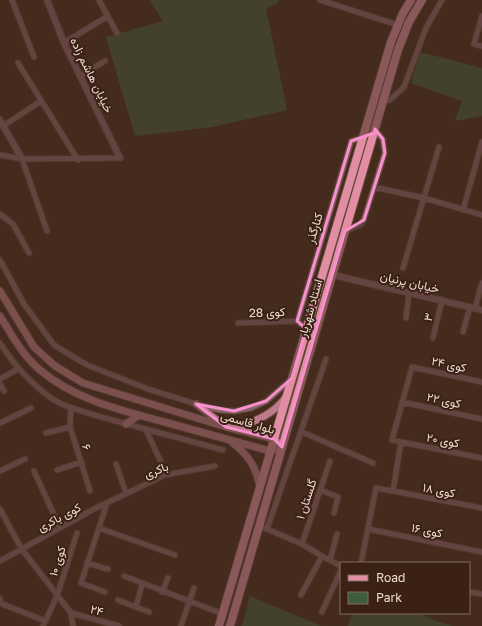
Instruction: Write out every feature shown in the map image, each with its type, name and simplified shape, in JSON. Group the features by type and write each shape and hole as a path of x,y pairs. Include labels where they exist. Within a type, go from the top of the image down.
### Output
{"main road":[{"name":"استاد شهریار","path":"219,626 391,42 398,24 411,0"},
{"name":"استاد شهریار","path":"230,626 263,527 282,447 383,101 409,22 422,0"},
{"path":"359,148 369,151"},
{"name":"بلوار قاسمی","path":"0,291 34,347 55,366 77,380 226,427 274,439 282,447 270,451 139,415 76,394 57,383 39,369 22,352 0,316"},
{"path":"234,429 255,422 277,409 287,395"},
{"path":"196,404 226,427"},
{"path":"126,424 139,415"},
{"path":"230,440 250,460 257,472 260,488"}],"street":[{"path":"12,0 34,57"},
{"name":"خیابان هاشم زاده","path":"47,0 64,43 120,158"},
{"path":"99,0 118,34"},
{"path":"322,0 398,24"},
{"path":"383,101 390,100 404,87 426,28 442,0"},
{"path":"64,43 108,16"},
{"path":"482,16 474,44 482,46"},
{"path":"80,76 105,61"},
{"path":"18,63 78,160"},
{"path":"41,101 2,123 22,159 47,231"},
{"path":"345,231 360,225 364,220 385,153 382,139 375,129"},
{"name":"کنارگذر","path":"297,321 351,141 363,137"},
{"path":"463,210 482,142"},
{"path":"403,268 439,148"},
{"path":"0,155 22,159 78,160 120,158"},
{"path":"374,187 424,198 482,215"},
{"path":"0,214 13,224 29,253"},
{"path":"0,260 24,304 54,345 87,365 148,389 196,404 220,410 234,411 251,408 266,401 292,378"},
{"name":"خیابان پرنیان","path":"333,275 482,310"},
{"path":"463,332 482,283"},
{"path":"406,318 409,293"},
{"name":"۳","path":"433,338 442,300"},
{"path":"297,321 306,329"},
{"name":"کوی 28","path":"238,323 297,321"},
{"path":"0,343 10,359 30,380 54,400 71,408 146,430 223,450"},
{"path":"326,359 302,432 263,527 302,544 340,565"},
{"name":"کوی ۲۴","path":"402,402 412,367 482,382"},
{"path":"0,379 16,370"},
{"path":"0,384 4,391"},
{"path":"393,491 401,442 392,440 402,402"},
{"name":"کوی ۲۲","path":"402,402 482,418"},
{"path":"0,423 31,408"},
{"name":"۶","path":"71,408 70,427 90,491"},
{"path":"46,433 70,427"},
{"path":"146,430 161,462"},
{"path":"302,432 373,463"},
{"name":"کوی ۲۰","path":"401,442 482,458"},
{"path":"0,471 25,459"},
{"name":"۱ گلستان","path":"302,544 330,461"},
{"path":"57,470 82,462"},
{"path":"116,464 126,493"},
{"name":"باکری","path":"107,503 165,474 215,466"},
{"path":"34,471 60,528"},
{"name":"کوی ۱۸","path":"368,529 376,488 482,508"},
{"path":"320,490 338,497 334,513"},
{"path":"105,592 81,583 107,503"},
{"name":"کوی باکری","path":"0,561 21,548 107,503"},
{"path":"0,509 21,548 71,613 73,626"},
{"path":"99,528 175,556"},
{"path":"361,562 368,529"},
{"name":"کوی ۱۶","path":"368,529 482,552"},
{"name":"کوی ۱۰","path":"44,624 57,596 77,533"},
{"path":"330,560 337,534"},
{"path":"301,595 322,556"},
{"path":"87,563 108,569"},
{"path":"322,612 340,572"},
{"path":"124,576 162,592 223,614"},
{"path":"162,592 168,578"},
{"path":"136,607 142,584"},
{"path":"181,626 194,588"},
{"path":"470,592 482,594"},
{"path":"118,600 149,612"},
{"path":"0,601 44,624"},
{"name":"۲۴","path":"71,613 118,626"}],"highlighted area":[{"path":"375,129 383,139 385,153 364,220 345,231 282,447 274,439 226,427 196,404 234,411 266,401 292,378 306,329 297,321 351,141 374,133"}],"green space":[{"path":"150,0 278,0 279,2 266,9 287,110 212,127 135,136 106,37 163,21"},
{"path":"420,52 482,68 482,116 455,121 462,101 411,83"},
{"path":"250,596 321,626 242,626"},
{"path":"352,614 420,614 453,626 348,626"}]}
